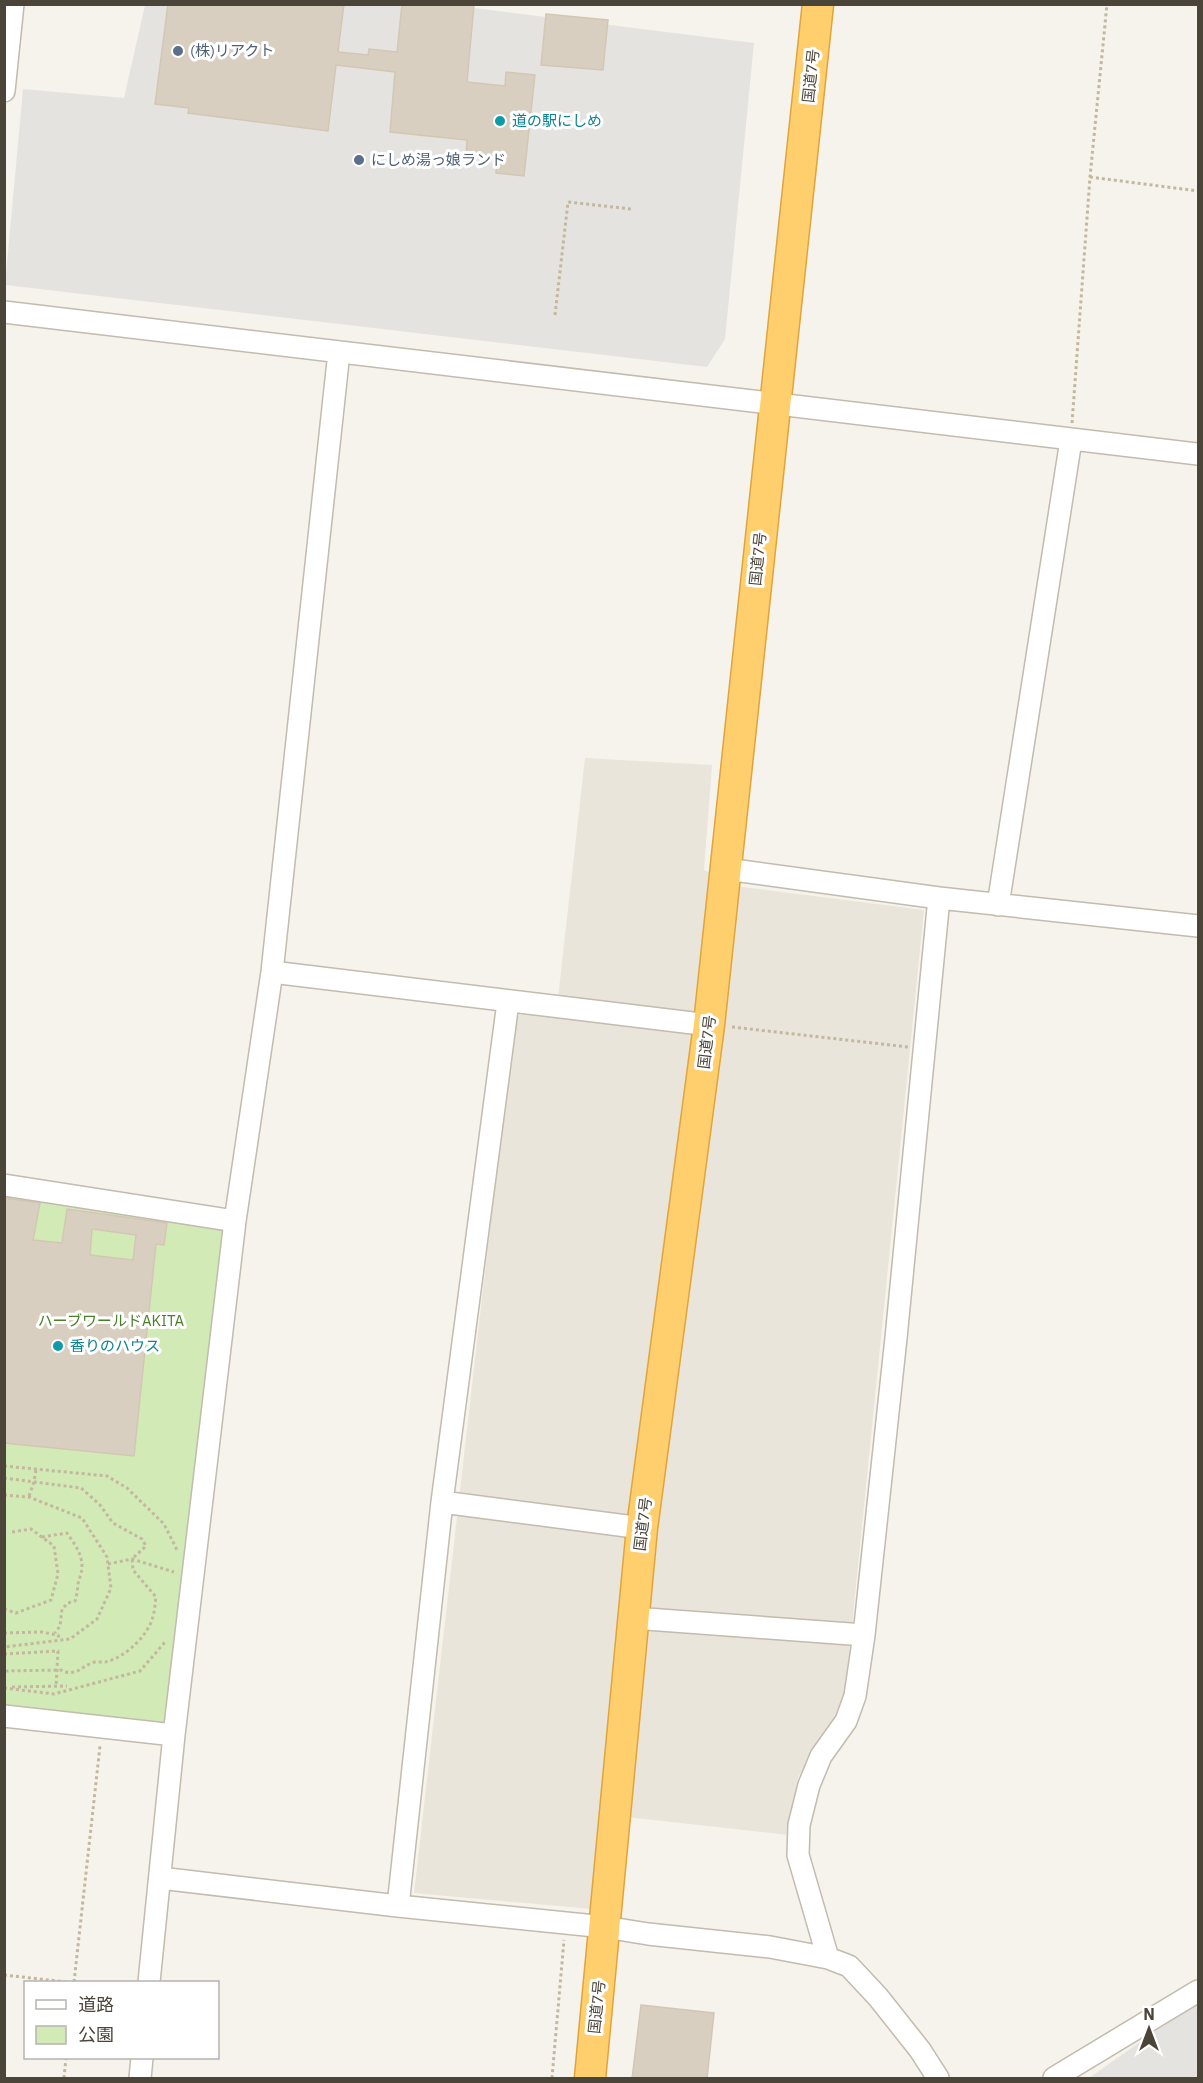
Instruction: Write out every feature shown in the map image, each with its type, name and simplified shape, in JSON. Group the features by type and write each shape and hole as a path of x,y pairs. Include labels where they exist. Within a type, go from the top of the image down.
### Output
{"highway":[{"name":"国道7号","path":"590,2079 642,1528 709,1025 818,4"}],"street":[{"path":"4,91 13,4"},
{"path":"4,312 1198,454"},
{"path":"150,1981 174,1735 235,1221 272,972 339,352"},
{"path":"999,905 1071,440"},
{"path":"726,869 939,898 1198,926"},
{"path":"828,1958 823,1934 813,1910 798,1855 799,1825 809,1785 821,1756 846,1721 855,1696 864,1635 896,1338 939,898"},
{"path":"272,972 709,1025"},
{"path":"398,1906 442,1502 508,1002"},
{"path":"4,1185 235,1221"},
{"path":"442,1502 642,1528"},
{"path":"633,1618 864,1635"},
{"path":"4,1716 174,1735"},
{"path":"160,1878 605,1927 770,1947 828,1958 849,1966 878,1997 920,2050 938,2079"},
{"path":"1054,2079 1198,1991"},
{"path":"140,2079 142,2059"}],"path":[{"path":"1071,440 1090,177 1107,4"},
{"path":"1090,177 1198,191"},
{"path":"555,315 568,202 631,209"},
{"path":"709,1025 834,1037 924,1049"},
{"path":"4,1466 107,1476 127,1488 164,1524 180,1555"},
{"path":"29,1497 36,1469"},
{"path":"4,1478 81,1488 100,1504 113,1523 142,1539 146,1546 132,1559"},
{"path":"4,1495 29,1497 82,1518 107,1557 111,1588 97,1619 70,1639 4,1647"},
{"path":"4,1609 16,1613 51,1600 58,1574 54,1546 31,1529 12,1532"},
{"path":"42,1537 67,1533 80,1551 82,1565 75,1601 68,1603 62,1609 60,1626 55,1633"},
{"path":"4,1671 57,1670 68,1674 77,1672 94,1662 106,1662 133,1649 153,1618 156,1597 133,1570 132,1559"},
{"path":"107,1564 132,1559 174,1572"},
{"path":"4,1633 55,1633 60,1640"},
{"path":"4,1688 54,1694 140,1671 170,1636"},
{"path":"4,1654 58,1651 56,1687"},
{"path":"4,1688 67,1686"},
{"path":"74,1981 102,1727"},
{"path":"552,2079 566,1923"},
{"path":"4,1975 51,1981"},
{"path":"64,2079 66,2059"}],"shaded area":[{"path":"145,5 450,5 754,43 725,339 707,367 5,285 23,89 124,98"},
{"path":"585,758 712,765 704,870 735,886 924,910 846,1685 838,1715 798,1777 789,1835 599,1814 592,1909 414,1893 514,1018 558,998"},
{"path":"1198,2001 1198,2078 1089,2078"}],"green space":[{"name":"ハーブワールドAKITA","path":"4,1193 230,1227 169,1730 5,1710"}],"building":[{"path":"168,4 344,4 338,52 368,55 369,49 397,52 402,4 474,4 467,82 505,86 506,72 535,75 524,176 496,173 497,159 466,156 467,140 390,132 395,72 336,65 328,131 188,113 189,108 155,104"},
{"path":"546,14 608,20 603,70 541,65"},
{"path":"4,1198 40,1203 33,1240 62,1243 67,1209 167,1223 164,1245 156,1244 134,1456 4,1443","holes":["92,1229 136,1235 133,1260 90,1255"]},
{"path":"641,2005 714,2013 707,2079 632,2079"}],"place":[{"name":"(株)リアクト","path":"178,51"},
{"name":"道の駅にしめ","path":"500,121"},
{"name":"にしめ湯っ娘ランド","path":"359,160"},
{"name":"香りのハウス","path":"58,1346"}]}
